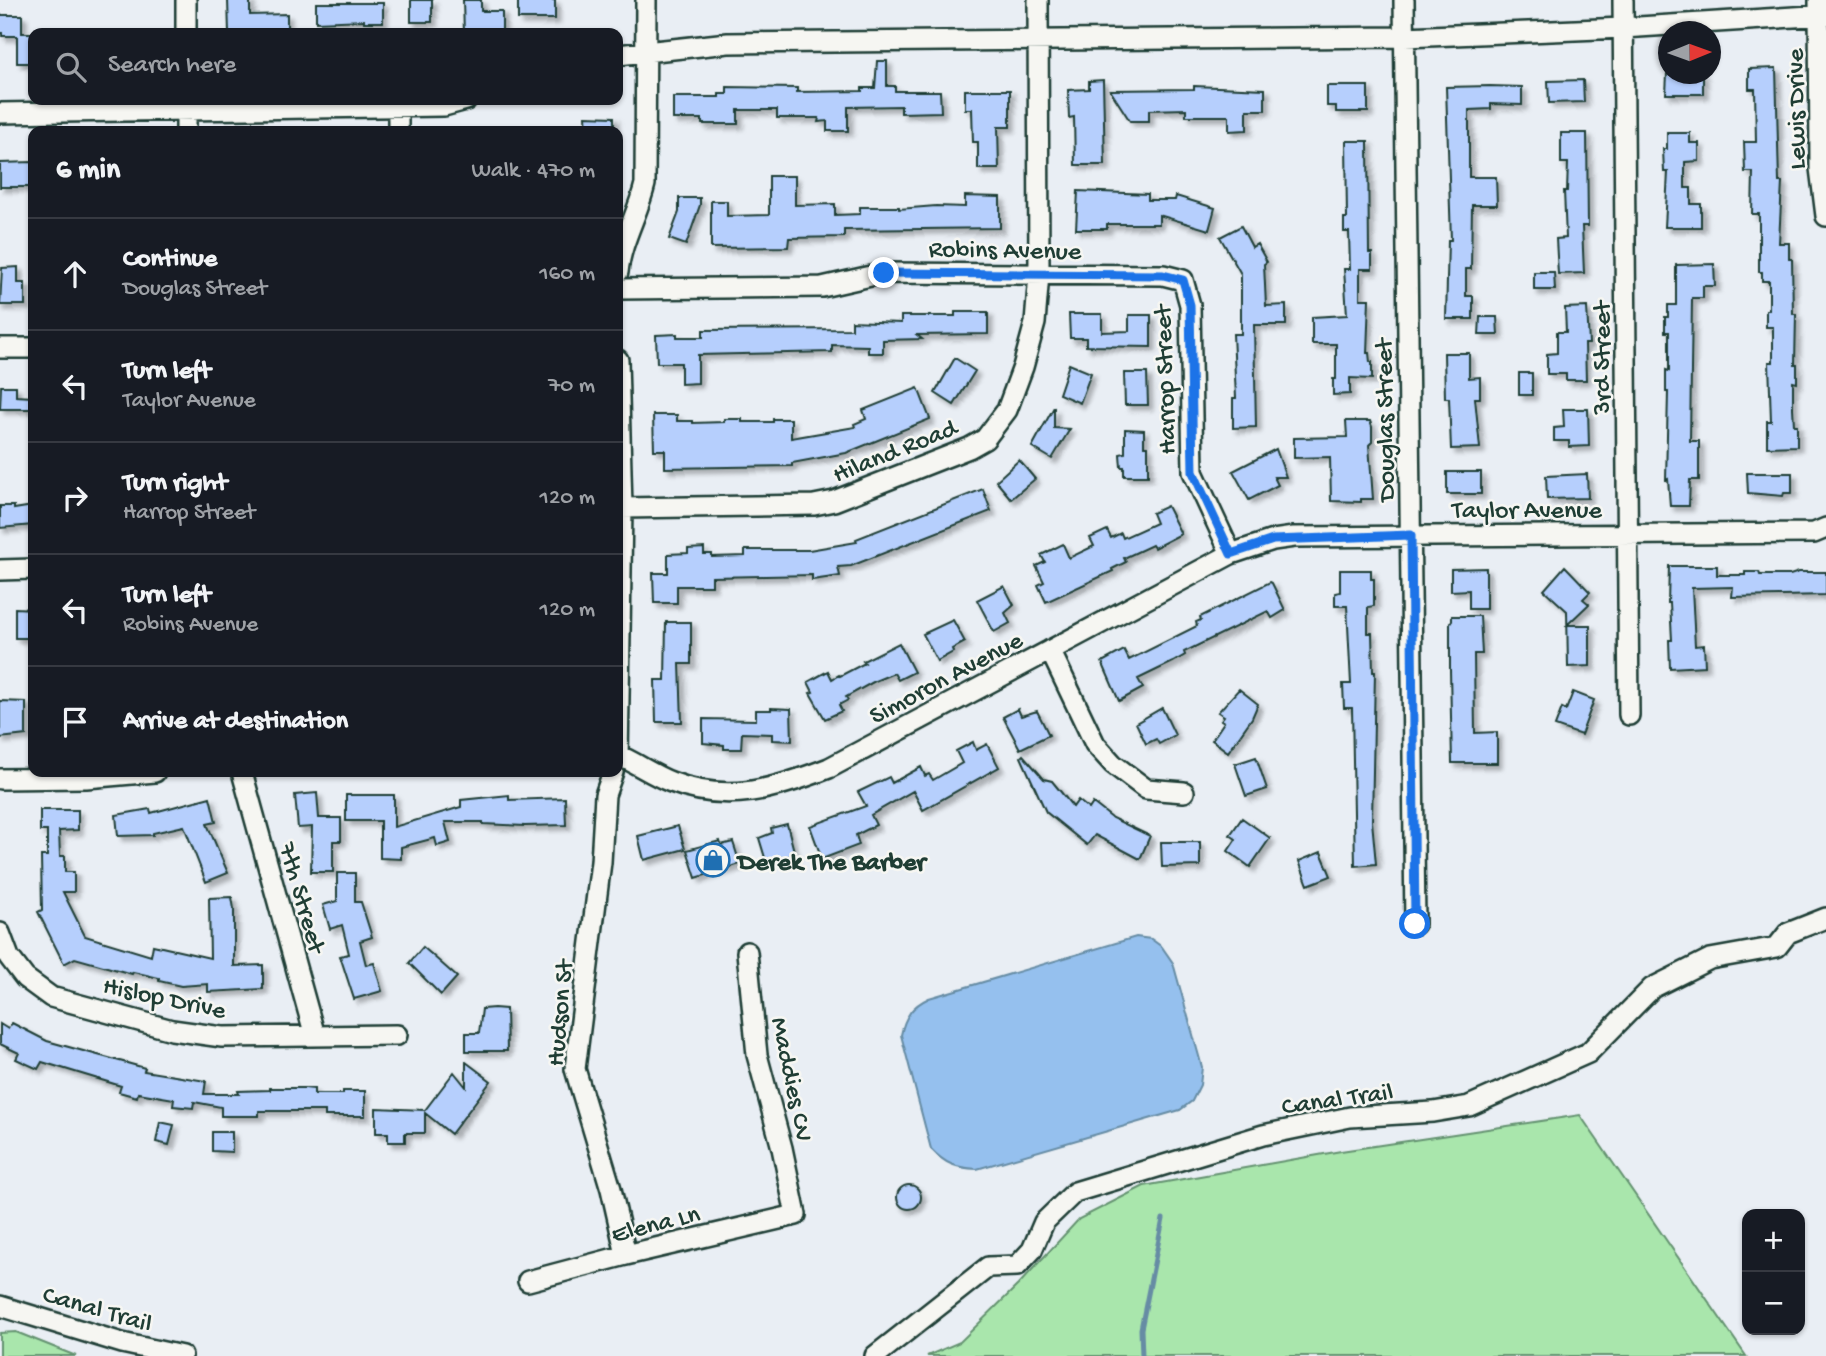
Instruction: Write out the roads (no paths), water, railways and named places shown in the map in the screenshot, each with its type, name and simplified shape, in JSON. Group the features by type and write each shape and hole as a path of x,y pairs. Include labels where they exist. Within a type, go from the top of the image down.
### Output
{"street":[{"path":"186,0 186,28"},
{"path":"623,248 645,184 646,0"},
{"name":"Hiland Road","path":"623,508 814,505 834,501 970,449 985,439 996,426 1011,399 1023,368 1035,323 1039,274 1038,0"},
{"name":"Douglas Street","path":"1404,0 1415,924"},
{"name":"3rd Street","path":"1623,0 1629,715"},
{"path":"623,54 728,43 1404,37 1623,28 1821,10"},
{"name":"Lewis Drive","path":"1821,10 1820,168 1826,216"},
{"path":"0,113 186,105 448,105"},
{"path":"186,105 186,126"},
{"path":"398,107 398,126"},
{"name":"Robins Avenue","path":"623,289 822,287 884,273 1163,275 1183,280"},
{"name":"Harrop Street","path":"1183,280 1190,305 1193,472 1231,554"},
{"path":"0,348 28,348"},
{"name":"Taylor Avenue","path":"1231,554 1273,540 1411,535 1814,533 1826,528"},
{"name":"Simoron Avenue","path":"623,762 703,792 738,793 784,786 828,768 1231,554"},
{"path":"0,570 28,569"},
{"path":"1050,650 1095,744 1113,764 1146,789 1184,792"},
{"path":"0,779 98,777"},
{"name":"7th Street","path":"243,777 315,1036"},
{"name":"Hudson St","path":"611,777 605,794 601,862 575,1069 611,1189 626,1255"},
{"name":"Canal Trail","path":"875,1356 988,1267 1017,1266 1032,1250 1044,1222 1075,1192 1263,1135 1350,1117 1433,1112 1469,1106 1588,1053 1652,988 1710,959 1777,947 1788,933 1826,918"},
{"name":"Hislop Drive","path":"0,933 9,957 24,978 51,997 172,1030 222,1037 397,1035"},
{"name":"Maddies CV","path":"747,953 757,1055 782,1148 796,1215"},
{"name":"Elena Ln","path":"528,1281 796,1215"},
{"name":"Canal Trail","path":"0,1306 122,1343 182,1356"}],"water":[{"path":"1136,937 1151,939 1162,947 1173,963 1202,1067 1200,1085 1192,1101 1180,1110 977,1169 951,1164 936,1154 931,1149 901,1035 907,1017 914,1008 929,998"}],"waterway":[{"path":"1142,1356 1141,1329 1163,1219"}],"place":[{"name":"Derek The Barber","path":"713,860"}]}
